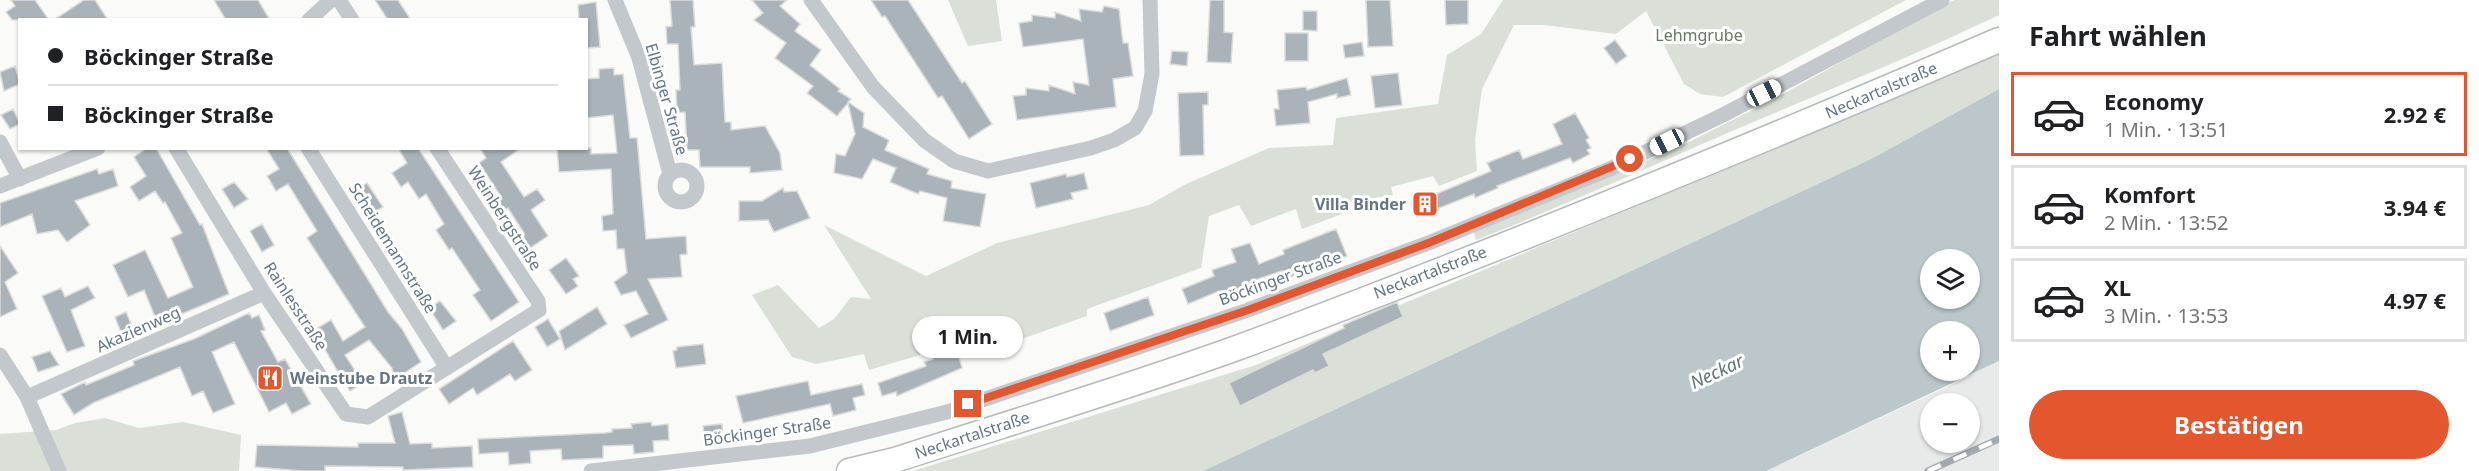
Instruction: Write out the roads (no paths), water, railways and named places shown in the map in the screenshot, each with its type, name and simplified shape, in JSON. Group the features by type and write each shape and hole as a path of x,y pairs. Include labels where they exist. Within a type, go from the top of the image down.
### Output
{"main road":[{"name":"Neckartalstraße","path":"849,471 895,460 1243,345 1532,233 1999,40"}],"street":[{"path":"311,18 332,0"},
{"path":"339,0 351,18"},
{"name":"Elbinger Straße","path":"615,0 639,58 669,174"},
{"path":"811,0 873,87 924,140 954,161 988,171 1091,147 1114,140 1135,128 1145,111 1152,74 1150,0"},
{"name":"Böckinger Straße","path":"591,471 810,446 946,412 1248,310 1451,234 1612,168 1733,110 1942,0"},
{"path":"0,142 20,179"},
{"path":"0,186 93,150"},
{"name":"Rainlesstraße","path":"177,150 264,293 346,414 368,417 539,309"},
{"name":"Scheidemannstraße","path":"309,150 447,368"},
{"name":"Weinbergstraße","path":"438,150 538,301 539,309"},
{"name":"Akazienweg","path":"27,397 264,293"},
{"path":"0,355 27,397 59,471"}],"water":[{"name":"Neckar","path":"1999,89 1999,361 1980,370 1980,321 1920,321 1920,381 1957,381 1931,393 1920,393 1920,398 1766,471 1203,471 1871,159"}],"railway":[{"path":"1928,471 1999,439"}],"place":[{"name":"Villa Binder","path":"1425,204"},
{"name":"Weinstube Drautz","path":"270,378"}],"park label":[{"name":"Lehmgrube","path":"1699,35"}]}
